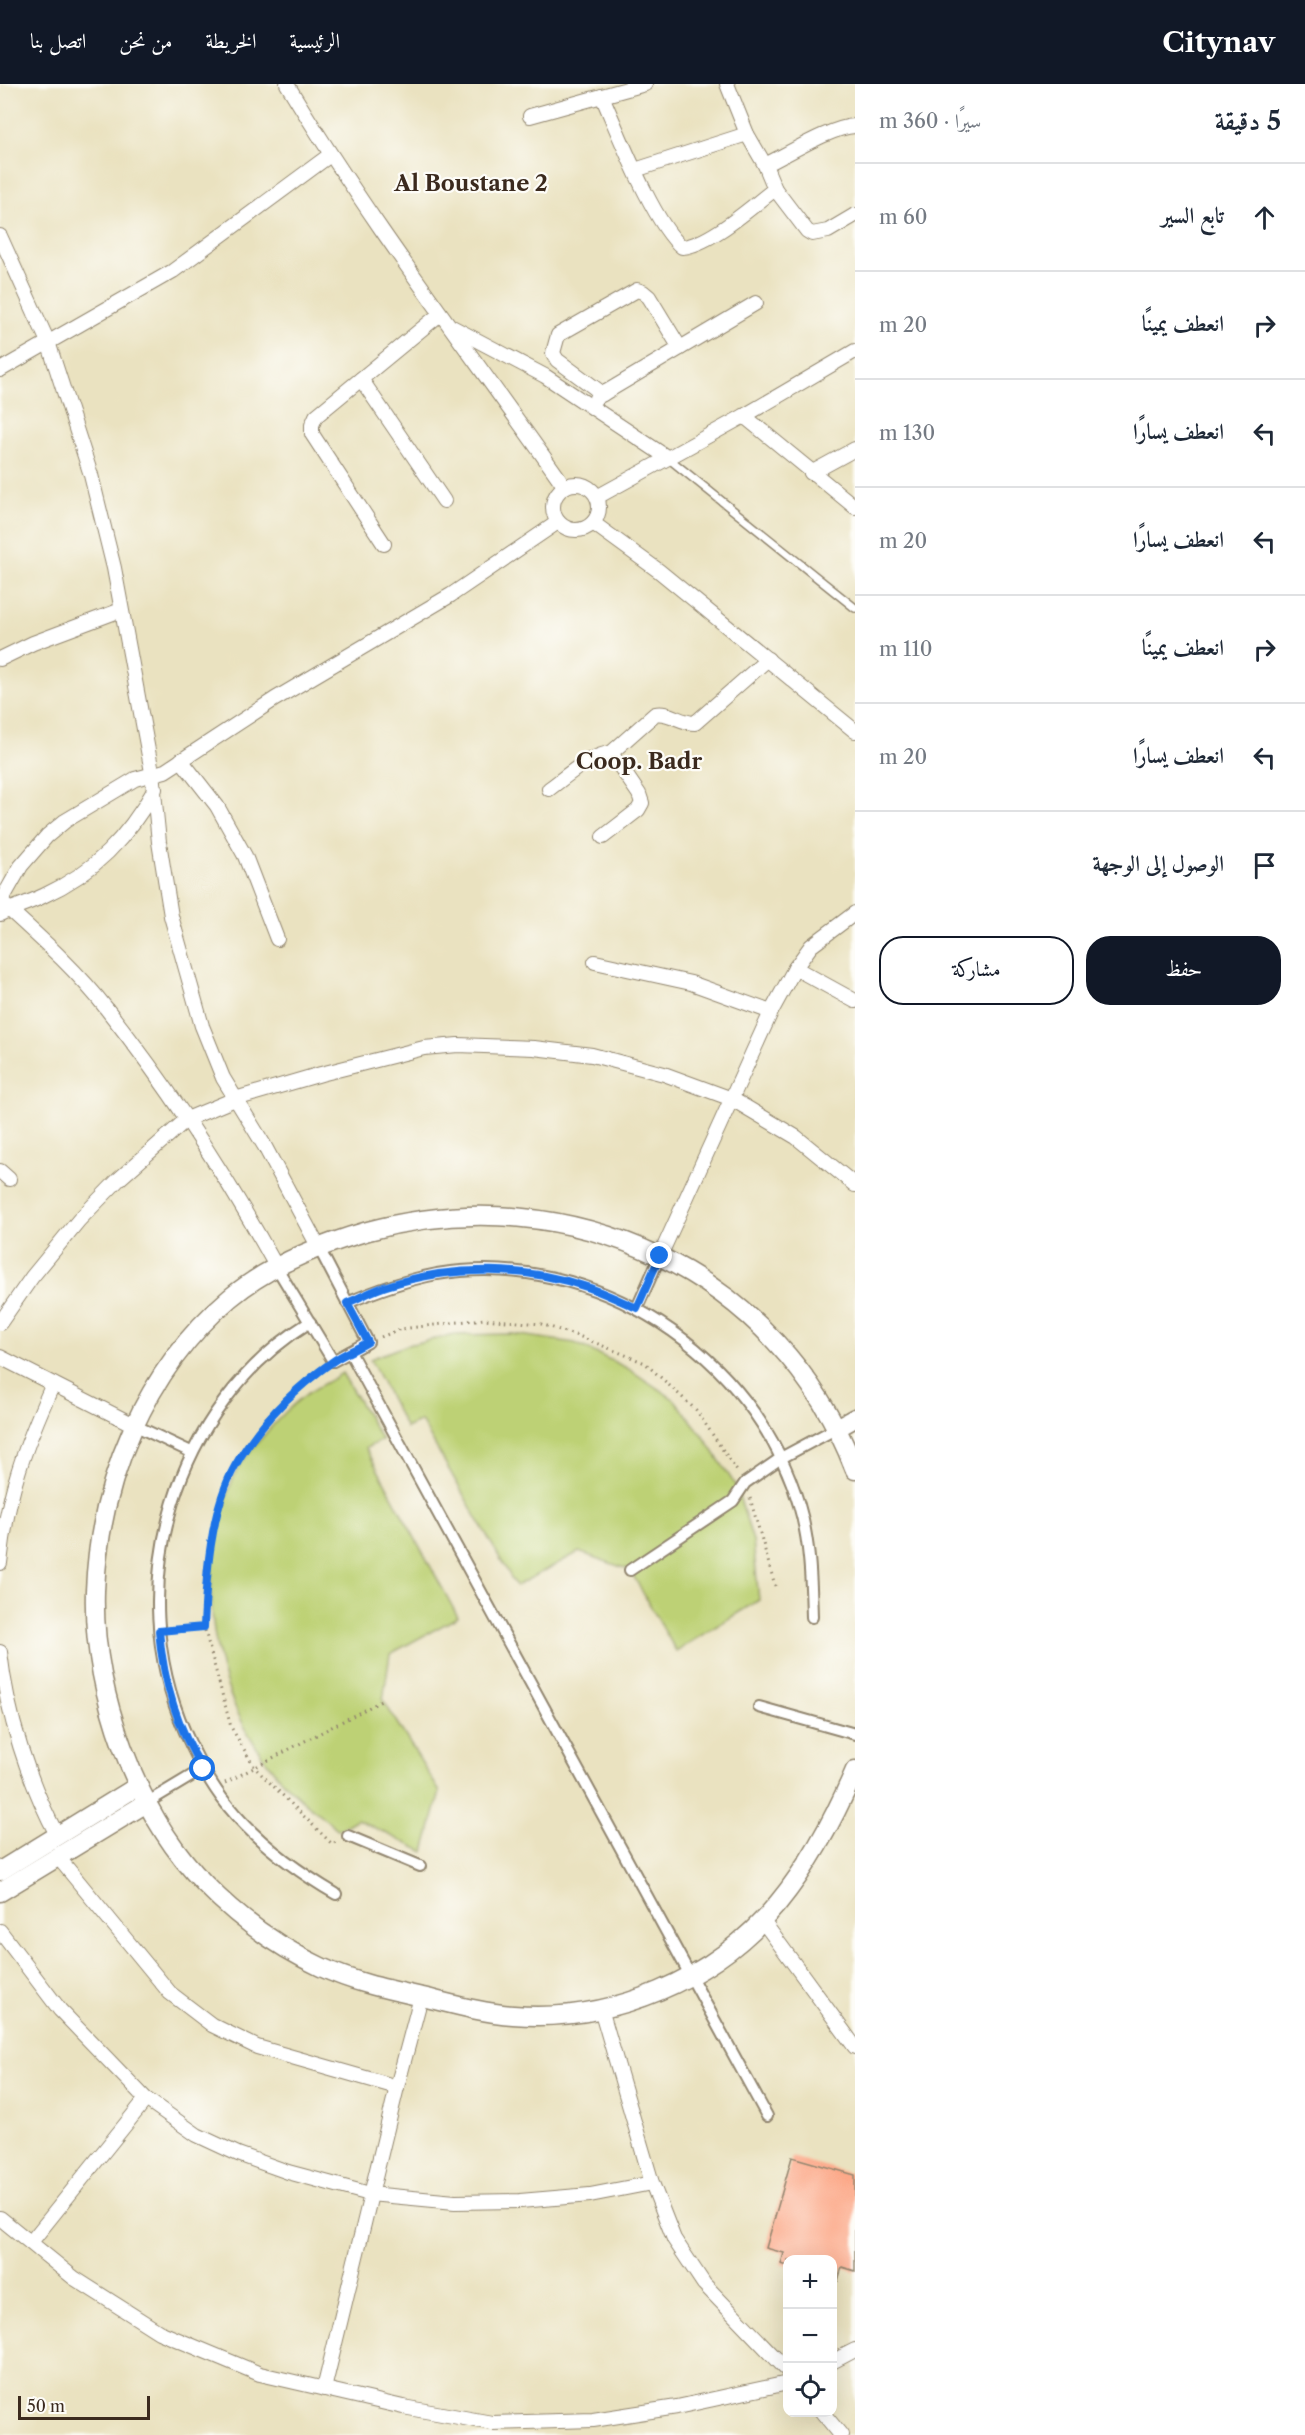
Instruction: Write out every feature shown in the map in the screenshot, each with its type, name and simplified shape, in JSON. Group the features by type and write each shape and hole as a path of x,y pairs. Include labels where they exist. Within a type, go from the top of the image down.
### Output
{"street":[{"path":"287,84 330,155 565,487"},
{"path":"530,116 645,84"},
{"path":"727,84 747,134 765,165 775,189 803,227 812,234 828,231 855,215"},
{"path":"602,96 660,219 682,248 693,247 711,237 775,189"},
{"path":"765,165 818,139 855,126"},
{"path":"635,170 747,134"},
{"path":"0,370 173,271 330,155"},
{"path":"0,236 48,342 91,475 159,772 155,788 129,828 97,864 49,893 2,906"},
{"path":"603,394 557,360 553,353 558,335 637,290 649,297 680,348"},
{"path":"586,404 756,303"},
{"path":"384,544 312,434 312,425 316,416 361,379 444,319"},
{"path":"444,319 546,376 668,458"},
{"path":"597,496 744,416 855,351"},
{"path":"361,379 444,501"},
{"path":"744,416 855,507"},
{"path":"811,473 855,449"},
{"path":"573,484 583,485 597,496 598,515 593,523 582,530 569,529 558,522 553,503 557,494 565,487 573,484"},
{"path":"2,906 21,866 56,828 107,794 181,760 275,699 451,595 558,522"},
{"path":"593,523 659,571 855,731"},
{"path":"0,658 121,610"},
{"path":"549,789 596,757 611,753 655,714 663,713 695,723 768,659"},
{"path":"603,837 638,810 642,803 639,794 611,753"},
{"path":"181,760 216,806 245,856 277,939"},
{"path":"2,906 51,947 106,1008 187,1119 224,1175 333,1361 368,1342 264,1145 235,1099 211,1051 181,955 164,875 155,788"},
{"path":"637,1308 771,1012 795,968 811,946 855,913"},
{"path":"595,962 691,983 771,1012"},
{"path":"795,968 855,1001"},
{"path":"0,1323 32,1277 79,1220 118,1180 187,1119 235,1099 424,1048 458,1045 534,1048 592,1055 664,1074 732,1099 796,1137 855,1185"},
{"path":"855,1470 837,1428 806,1377 763,1328 720,1291 660,1256 592,1230 533,1219 493,1216 414,1221 360,1233 319,1248 277,1268 232,1295 196,1332 165,1372 134,1425 115,1474 106,1504 96,1566 95,1599 100,1664 107,1695 138,1786 167,1834 203,1883 265,1935 297,1955 349,1979 487,2012 554,2015 601,2009 656,1992 691,1975 732,1947 762,1920 793,1884 815,1850 855,1770"},
{"path":"347,1303 389,1285 439,1274 490,1271 541,1275 590,1288 637,1308 680,1335 718,1369 751,1408 781,1458 799,1504 810,1560 812,1617"},
{"path":"310,1322 255,1365 220,1405 191,1452 172,1500 160,1552 156,1605 161,1658 175,1709 203,1769 227,1805 266,1846 299,1872 336,1894"},
{"path":"350,1352 767,2116"},
{"path":"0,1357 191,1452"},
{"path":"0,1563 3,1531 16,1473 28,1439 53,1384"},
{"path":"630,1570 733,1501 745,1483 781,1458 855,1418"},
{"path":"0,1652 7,1692 23,1751 43,1809 57,1836"},
{"path":"759,1707 855,1734"},
{"path":"0,1892 203,1769"},
{"path":"0,1871 138,1786"},
{"path":"348,1836 420,1866"},
{"path":"58,1857 170,1993 212,2025 257,2047 397,2087"},
{"path":"762,1920 855,2047"},
{"path":"0,1931 60,2010 146,2099 197,2135 238,2154 288,2172 370,2194 455,2202 520,2201 590,2195 652,2182"},
{"path":"324,2389 370,2194 421,1997"},
{"path":"601,2009 652,2182 674,2239 704,2284 783,2367"},
{"path":"31,2242 146,2099"},
{"path":"0,2218 74,2278 159,2332 260,2374 494,2429 593,2420 688,2405 783,2384"},
{"path":"837,2359 855,2350"},
{"path":"826,2417 841,2435"}],"lane":[{"path":"668,458 855,608"}],"path":[{"path":"368,1342 401,1329 484,1318 542,1324 645,1363 696,1410 745,1483 776,1589"},
{"path":"333,1361 285,1401 248,1445 234,1468 219,1511 206,1571 204,1627 231,1727 255,1768 332,1844 348,1836"},
{"path":"159,1631 204,1627"},
{"path":"216,1788 383,1700"}],"green space":[{"path":"513,1334 575,1343 627,1368 675,1400 704,1437 736,1486 753,1541 759,1600 676,1651 630,1570 579,1552 516,1586 421,1421 406,1428 370,1359 407,1345 454,1335"},
{"path":"342,1373 382,1440 366,1448 458,1617 390,1654 383,1700 440,1792 424,1852 357,1819 339,1830 291,1790 266,1761 250,1736 225,1681 218,1651 211,1591 213,1561 222,1515 233,1478 241,1463 285,1412 305,1395"}],"building":[{"path":"792,2157 855,2175 855,2271 842,2267 838,2281 837,2255 783,2255 784,2253 766,2248"}],"district":[{"name":"Al Boustane 2","path":"471,183"},
{"name":"Coop. Badr","path":"639,761"}],"route":[{"path":"203,1769 175,1709 161,1658 159,1631 204,1627 206,1571 219,1511 234,1468 248,1445 285,1401 333,1361 368,1342 347,1303 389,1285 439,1274 490,1271 541,1275 590,1288 637,1308 660,1256"}]}
